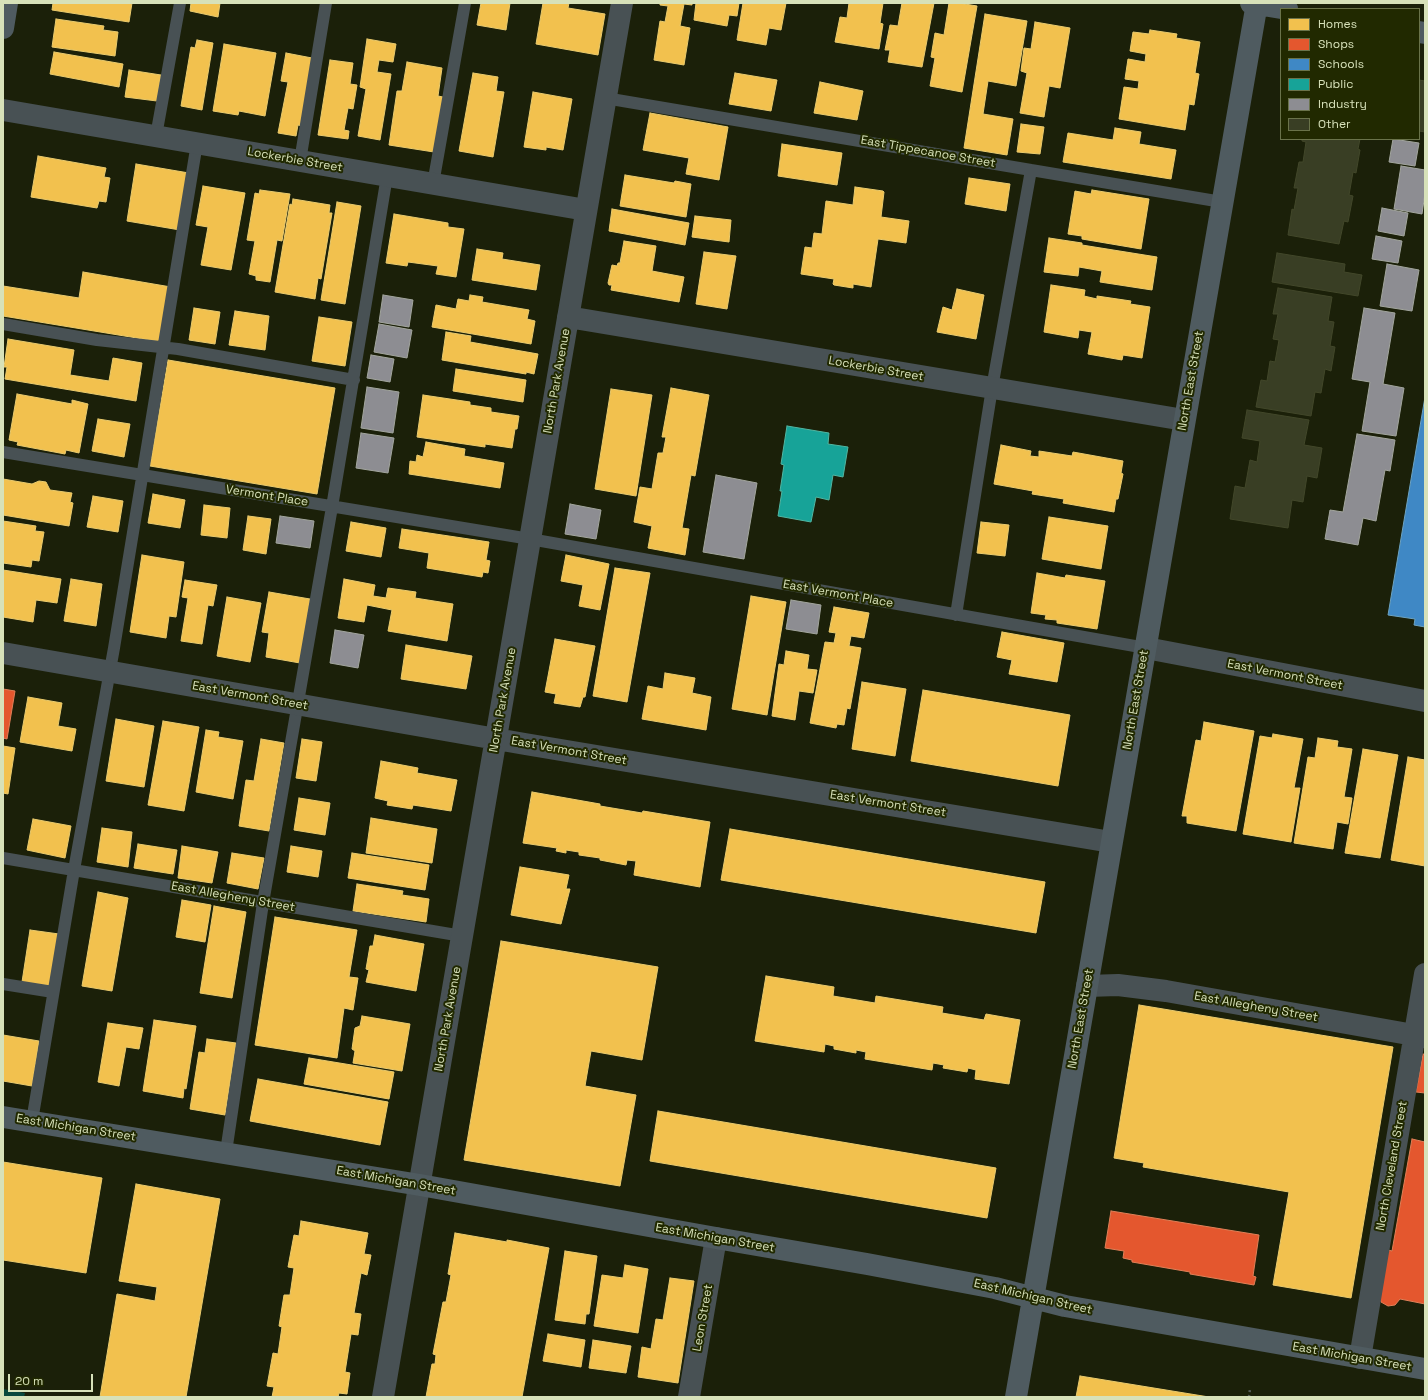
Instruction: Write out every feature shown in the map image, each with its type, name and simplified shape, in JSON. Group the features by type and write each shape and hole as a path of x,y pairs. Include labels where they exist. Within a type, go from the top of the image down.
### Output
{"main road":[{"path":"3,28 7,3"},
{"path":"1255,3 1282,8"},
{"name":"North East Street","path":"1016,1397 1146,648 1255,3"},
{"name":"East Michigan Street","path":"3,1116 420,1185 890,1268 994,1288 1073,1307 1425,1369"}],"street":[{"name":"North Park Avenue","path":"383,1397 622,3"},
{"name":"Lockerbie Street","path":"3,110 586,210"},
{"name":"Lockerbie Street","path":"568,317 1184,420"},
{"name":"East Vermont Street","path":"1146,648 1425,701"},
{"name":"East Vermont Street","path":"3,653 496,739 1112,842"},
{"name":"North Cleveland Street","path":"1360,1358 1420,1036 1425,974"},
{"name":"East Allegheny Street","path":"1087,986 1118,985 1166,991 1420,1036"},
{"name":"Leon Street","path":"689,1397 716,1238"}],"lane":[{"path":"156,136 180,3"},
{"path":"300,161 326,3"},
{"path":"432,184 465,3"},
{"name":"East Tippecanoe Street","path":"605,98 1222,202"},
{"path":"32,1121 74,870 110,672 162,348 197,143"},
{"path":"956,615 992,388 1031,170"},
{"path":"226,1152 263,903 354,380 387,176"},
{"path":"3,324 97,340 162,348 354,380"},
{"name":"Vermont Place","path":"3,452 530,540"},
{"name":"East Vermont Place","path":"530,540 1146,648"},
{"name":"East Allegheny Street","path":"3,858 462,936"},
{"path":"3,984 53,992"}],"path":[{"path":"1249,1397 1250,1389"}],"water":[{"path":"3,1389 25,1393 24,1397 3,1397"}],"building: Homes":[{"path":"53,3 132,3 129,22 52,10"},
{"path":"191,3 220,3 218,17 190,11"},
{"path":"481,3 510,3 506,30 477,25"},
{"path":"543,3 569,3 568,8 605,14 598,55 536,44"},
{"path":"660,3 692,3 692,5 684,4 680,26 690,28 684,65 654,60 660,21 665,22 668,6 660,5"},
{"path":"696,3 739,3 737,16 729,15 727,26 694,20"},
{"path":"743,3 786,3 781,30 769,28 766,45 737,40"},
{"path":"849,3 883,3 880,23 883,24 879,49 835,42 840,17 847,18"},
{"path":"902,3 934,3 922,67 888,62 890,50 885,50 890,25 898,26"},
{"path":"949,3 977,6 962,92 930,86 935,58 931,57 935,33 944,35"},
{"path":"985,14 1027,21 1016,86 988,81 983,114 1013,119 1007,155 964,148"},
{"path":"56,19 104,26 103,30 118,32 115,56 52,47"},
{"path":"1035,22 1070,28 1060,88 1049,86 1044,117 1020,113 1027,73 1021,71 1024,48 1031,49"},
{"path":"1150,30 1177,34 1176,38 1200,42 1195,73 1199,74 1194,105 1189,104 1185,130 1119,119 1124,87 1138,89 1139,81 1125,79 1128,59 1145,62 1146,54 1130,51 1133,32 1149,34"},
{"path":"367,39 396,44 393,62 379,60 377,72 391,74 380,140 358,136 366,89 360,87"},
{"path":"197,40 213,43 202,110 181,106 191,47 195,48"},
{"path":"224,44 276,53 265,116 239,111 238,115 213,111"},
{"path":"54,52 123,64 119,87 50,74"},
{"path":"286,53 312,58 302,126 298,125 296,136 278,133 288,82 281,81"},
{"path":"330,60 353,63 350,84 357,85 353,109 348,108 344,130 349,131 348,139 318,135"},
{"path":"407,62 442,68 438,96 443,97 434,152 389,145 397,91 402,91"},
{"path":"129,70 161,75 157,101 125,97"},
{"path":"473,73 498,77 496,91 504,92 493,157 459,151"},
{"path":"735,73 777,80 771,111 729,104"},
{"path":"820,82 863,91 857,120 814,113"},
{"path":"533,92 572,99 563,150 546,147 546,150 524,147"},
{"path":"650,113 728,127 719,180 686,174 689,158 643,150"},
{"path":"1021,124 1044,127 1040,154 1017,152"},
{"path":"1115,128 1141,132 1139,144 1176,150 1171,179 1063,162 1068,133 1113,140"},
{"path":"782,144 842,153 837,185 778,176"},
{"path":"38,156 106,168 104,177 110,178 106,202 99,201 97,208 31,197"},
{"path":"136,164 189,173 180,230 127,221"},
{"path":"625,175 674,183 675,181 691,184 686,217 620,206"},
{"path":"969,178 1010,184 1006,211 965,204"},
{"path":"203,186 245,193 231,270 201,265 208,227 196,225"},
{"path":"855,187 884,192 881,217 909,221 906,243 878,239 871,287 853,284 853,288 834,285 834,279 801,274 805,247 812,248 814,233 822,234 826,201 853,205"},
{"path":"260,190 290,194 282,241 277,240 270,282 256,280 256,276 249,274 255,241 247,240 255,193 259,194"},
{"path":"1092,190 1149,199 1141,249 1082,239 1082,236 1068,234 1075,191 1091,194"},
{"path":"293,199 330,205 329,213 332,213 321,279 318,278 315,299 275,292 290,204 292,205"},
{"path":"337,202 361,206 345,304 321,300"},
{"path":"612,209 689,223 685,245 609,231"},
{"path":"394,214 448,223 448,227 464,229 456,277 436,274 438,266 408,262 407,266 386,263"},
{"path":"695,216 731,220 729,242 692,237"},
{"path":"1049,238 1157,257 1152,290 1100,282 1102,271 1079,267 1078,276 1044,272"},
{"path":"624,241 656,246 652,271 684,277 679,302 611,290 612,285 609,285 608,283 612,265 617,266 618,263 620,263"},
{"path":"477,249 503,253 502,259 540,265 536,290 472,280"},
{"path":"704,252 736,256 727,309 696,304"},
{"path":"83,272 171,287 161,342 3,316 3,286 79,298"},
{"path":"1051,285 1085,290 1084,296 1097,299 1097,296 1131,301 1130,304 1150,307 1142,358 1123,355 1122,360 1088,354 1092,332 1079,330 1078,338 1044,332"},
{"path":"957,289 984,295 976,339 937,332 943,307 952,310"},
{"path":"470,295 483,297 482,302 529,310 527,319 535,321 531,344 432,327 436,305 456,309 458,299 469,301"},
{"path":"194,308 220,312 215,344 189,340"},
{"path":"235,311 269,316 265,350 229,345"},
{"path":"319,317 352,322 345,366 312,361"},
{"path":"446,332 471,336 470,342 538,354 534,374 526,372 526,374 442,360"},
{"path":"8,339 74,350 70,375 109,381 113,358 142,363 136,401 5,379 7,367 4,367"},
{"path":"168,360 335,388 317,494 150,466"},
{"path":"456,369 526,380 523,402 453,391"},
{"path":"671,388 709,395 695,476 691,475 682,528 689,529 685,555 648,548 652,526 634,522 640,487 652,489 658,453 663,453 666,437 662,437"},
{"path":"611,389 652,395 636,496 595,489"},
{"path":"17,394 72,404 72,400 88,404 79,453 66,450 65,454 17,445 18,442 9,440"},
{"path":"423,395 470,402 470,405 491,408 491,412 519,416 512,448 485,444 485,447 417,437"},
{"path":"98,419 130,424 124,457 92,451"},
{"path":"426,442 465,449 464,456 504,463 500,488 409,474 410,461 416,462 417,455 423,457"},
{"path":"1001,445 1031,451 1030,456 1039,457 1039,451 1072,456 1073,452 1123,461 1121,473 1123,474 1114,512 1063,503 1064,499 1032,494 1033,491 994,484"},
{"path":"3,479 32,484 39,481 46,482 50,490 72,493 70,502 73,503 69,526 3,515"},
{"path":"153,494 185,500 180,528 148,523"},
{"path":"93,496 123,501 118,532 87,527"},
{"path":"204,505 230,508 227,538 201,535"},
{"path":"248,516 271,519 266,554 243,550"},
{"path":"1049,517 1108,526 1101,569 1042,559"},
{"path":"3,521 36,526 35,531 44,532 39,561 32,560 31,567 3,563"},
{"path":"351,522 386,528 381,557 346,551"},
{"path":"981,522 1009,525 1005,556 977,553"},
{"path":"402,529 489,542 486,560 490,561 488,573 483,572 482,577 427,568 429,553 399,548"},
{"path":"142,555 184,562 176,617 169,616 166,638 130,632"},
{"path":"566,555 609,564 600,610 579,606 583,585 561,581"},
{"path":"615,568 650,573 627,702 593,696"},
{"path":"3,570 61,579 57,603 36,600 33,622 3,617"},
{"path":"1037,573 1065,578 1066,575 1105,581 1097,629 1057,623 1057,620 1045,619 1046,615 1031,613"},
{"path":"71,579 102,584 96,626 64,621"},
{"path":"344,579 375,585 373,596 386,598 388,588 416,592 415,598 453,604 447,641 388,631 392,610 367,605 364,622 338,618"},
{"path":"185,580 217,585 213,606 208,605 202,644 181,641 188,598 182,597"},
{"path":"269,592 310,599 300,663 266,657 269,633 262,632"},
{"path":"751,596 786,602 767,715 732,709"},
{"path":"227,597 261,603 250,662 217,656"},
{"path":"834,607 869,613 864,638 851,636 849,646 861,648 850,709 847,708 844,725 837,724 836,728 810,723 825,642 834,643 836,633 829,632"},
{"path":"1002,632 1064,643 1057,682 1009,674 1012,660 997,657"},
{"path":"555,639 595,646 585,697 583,697 580,707 554,703 556,694 545,692"},
{"path":"406,645 472,656 466,689 401,679"},
{"path":"786,651 809,655 807,669 817,670 813,693 799,691 795,720 772,716 779,664 784,665"},
{"path":"665,673 695,678 692,693 711,697 706,730 642,719 648,686 663,689"},
{"path":"862,682 906,689 895,756 852,749"},
{"path":"923,690 1070,715 1058,786 911,761"},
{"path":"28,697 62,703 58,726 76,729 72,751 20,742"},
{"path":"116,719 154,726 144,787 106,781"},
{"path":"163,721 199,727 184,811 148,805"},
{"path":"1204,722 1254,731 1236,831 1187,823 1187,816 1182,816 1196,740 1201,741"},
{"path":"206,730 219,732 218,737 243,741 233,799 196,792"},
{"path":"1273,734 1303,739 1294,788 1300,788 1291,842 1243,834 1260,736 1272,738"},
{"path":"1318,738 1338,741 1337,747 1352,749 1344,797 1352,798 1348,824 1337,822 1333,849 1294,843 1308,757 1315,758"},
{"path":"261,739 284,743 269,831 239,826 246,780 254,781"},
{"path":"302,739 322,742 316,781 296,778"},
{"path":"3,746 15,748 8,794 3,793"},
{"path":"1363,749 1398,755 1380,858 1345,853"},
{"path":"1408,757 1425,760 1425,866 1391,860"},
{"path":"381,761 418,768 417,773 457,780 451,811 413,805 412,809 387,805 388,801 375,798"},
{"path":"532,792 600,804 600,806 642,813 643,811 710,822 700,887 634,875 636,861 627,860 626,865 600,860 600,858 579,855 579,852 566,850 566,853 556,851 557,848 523,843"},
{"path":"299,798 330,803 325,835 294,830"},
{"path":"371,818 437,829 432,863 366,853"},
{"path":"33,819 71,826 65,858 27,850"},
{"path":"102,828 132,832 128,867 97,862"},
{"path":"730,829 1045,882 1036,933 721,880"},
{"path":"138,844 177,850 173,874 134,868"},
{"path":"182,846 218,852 212,883 178,878"},
{"path":"291,846 322,851 318,877 287,872"},
{"path":"232,853 264,858 258,889 227,883"},
{"path":"352,853 429,865 425,890 348,878"},
{"path":"520,867 569,875 566,889 570,889 561,924 511,915"},
{"path":"357,884 403,891 402,895 429,899 426,922 353,911"},
{"path":"98,892 128,898 112,991 82,986"},
{"path":"182,900 211,905 205,942 176,937"},
{"path":"214,906 246,912 232,998 200,993"},
{"path":"275,917 357,930 349,977 358,978 353,1010 344,1008 337,1058 255,1045"},
{"path":"30,930 59,934 51,986 22,982"},
{"path":"375,935 424,944 416,991 366,982 369,970 366,969 370,946 373,946"},
{"path":"501,941 658,967 642,1060 591,1051 585,1086 636,1095 620,1186 464,1160"},
{"path":"766,976 834,987 833,996 875,1003 876,996 943,1007 942,1013 984,1020 986,1014 1020,1020 1009,1084 975,1079 976,1070 968,1068 967,1072 943,1068 944,1065 933,1063 932,1070 865,1059 866,1052 856,1050 856,1053 834,1049 834,1046 825,1044 824,1052 755,1041"},
{"path":"1139,1005 1393,1047 1351,1298 1273,1285 1289,1192 1143,1167 1144,1163 1114,1158"},
{"path":"362,1016 410,1024 402,1071 353,1063 355,1051 352,1049 355,1028 360,1026"},
{"path":"154,1020 196,1026 186,1089 184,1088 183,1098 143,1091"},
{"path":"108,1023 143,1028 139,1049 126,1047 119,1086 98,1082"},
{"path":"3,1035 39,1041 32,1086 3,1081"},
{"path":"207,1039 236,1043 225,1115 190,1109 199,1052 205,1053"},
{"path":"309,1058 394,1072 389,1099 304,1084"},
{"path":"258,1079 388,1102 380,1145 250,1121"},
{"path":"658,1111 996,1168 987,1218 650,1161"},
{"path":"3,1162 102,1178 86,1273 3,1260"},
{"path":"136,1184 220,1199 186,1397 100,1397 117,1294 155,1301 157,1287 119,1281"},
{"path":"301,1221 368,1233 364,1254 371,1255 367,1275 361,1273 354,1313 361,1314 358,1335 351,1334 345,1372 350,1373 347,1394 339,1393 338,1397 272,1397 274,1387 267,1386 273,1353 278,1354 282,1327 279,1326 284,1295 290,1295 294,1268 288,1267 294,1235 299,1236"},
{"path":"455,1233 507,1242 507,1240 549,1248 522,1397 426,1397 432,1364 435,1364 436,1355 433,1354 443,1302 446,1302 451,1275 448,1274"},
{"path":"565,1251 597,1256 589,1314 586,1314 585,1324 555,1320"},
{"path":"625,1265 648,1269 638,1333 594,1326 602,1275 623,1278"},
{"path":"670,1278 694,1281 678,1383 638,1377 642,1347 651,1349 656,1319 663,1320"},
{"path":"548,1334 585,1340 581,1367 543,1361"},
{"path":"593,1340 631,1346 626,1373 589,1368"},
{"path":"1080,1376 1209,1397 1076,1397"}],"building: Shops":[{"path":"3,689 15,691 7,739 3,738"},
{"path":"1423,1054 1425,1055 1425,1093 1416,1092"},
{"path":"1412,1139 1425,1142 1425,1304 1400,1299 1395,1305 1388,1306 1381,1302 1379,1293 1388,1250 1392,1251"},
{"path":"1111,1211 1259,1235 1253,1276 1256,1277 1254,1285 1190,1274 1190,1272 1132,1262 1132,1260 1123,1258 1124,1251 1105,1248"}],"building: Schools":[{"path":"1425,397 1425,627 1414,625 1415,619 1388,615"}],"building: Public":[{"path":"787,426 829,433 828,444 848,447 843,477 833,475 829,500 816,497 811,522 778,516 784,465 781,464"}],"building: Industry":[{"path":"1393,140 1419,143 1415,166 1389,162"},
{"path":"1401,166 1425,170 1425,193 1422,214 1394,209"},
{"path":"1382,208 1408,213 1404,236 1378,231"},
{"path":"1376,236 1402,241 1398,263 1372,259"},
{"path":"1387,264 1419,270 1412,311 1380,306"},
{"path":"383,295 413,300 409,327 379,322"},
{"path":"1364,308 1395,313 1383,384 1404,388 1396,436 1362,431 1370,382 1352,379"},
{"path":"379,324 412,330 407,358 374,352"},
{"path":"371,355 394,359 390,382 367,378"},
{"path":"367,387 399,392 393,433 361,428"},
{"path":"361,433 394,438 388,473 356,468"},
{"path":"1357,434 1395,440 1390,471 1385,470 1376,521 1363,518 1358,545 1325,539 1330,510 1343,512"},
{"path":"716,475 757,483 744,559 703,552"},
{"path":"570,504 601,510 596,539 565,534"},
{"path":"280,516 314,521 310,548 276,543"},
{"path":"791,600 821,605 817,634 786,629"},
{"path":"335,630 364,635 358,668 330,663"}],"building: Other":[{"path":"1420,80 1425,81 1425,132 1420,131"},
{"path":"1360,140 1358,149 1360,150 1356,173 1353,172 1349,195 1353,196 1348,222 1344,221 1339,244 1288,235 1292,209 1294,210 1298,188 1294,188 1299,162 1303,162 1306,142 1302,141"},
{"path":"1277,253 1345,264 1344,272 1362,275 1358,296 1272,282"},
{"path":"1278,288 1332,297 1328,321 1334,322 1330,346 1335,347 1331,371 1325,369 1321,393 1315,392 1311,416 1256,407 1261,380 1267,381 1270,361 1275,362 1279,340 1273,339 1278,314 1273,314"},
{"path":"1247,410 1309,420 1304,445 1322,448 1317,478 1307,476 1303,502 1292,500 1288,528 1230,519 1235,486 1245,488 1250,460 1257,462 1260,441 1242,438"}]}
